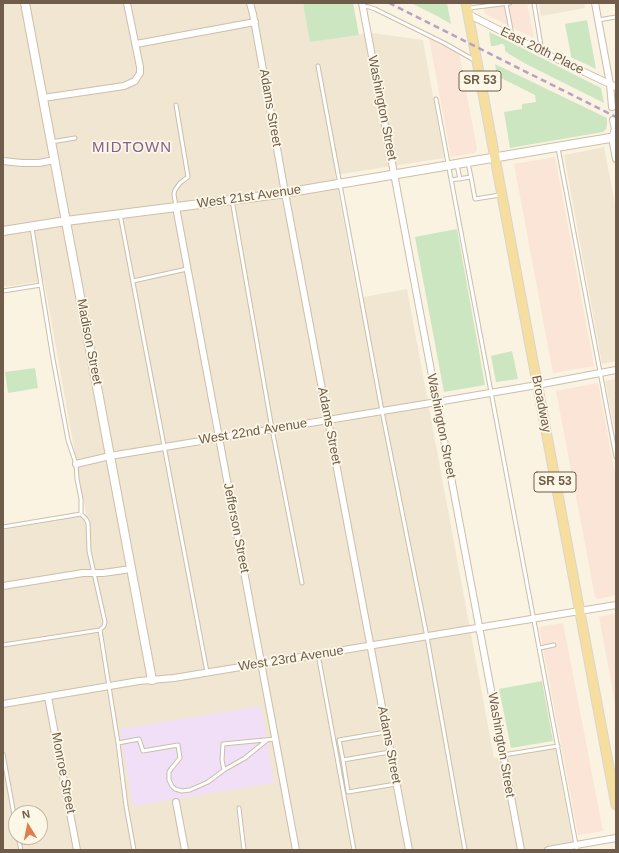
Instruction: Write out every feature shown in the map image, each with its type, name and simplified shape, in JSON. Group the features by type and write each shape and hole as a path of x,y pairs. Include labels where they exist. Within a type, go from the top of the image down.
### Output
{"main road":[{"name":"Broadway","path":"467,9 616,801"}],"street":[{"name":"Madison Street","path":"25,3 152,680"},
{"path":"43,98 124,86 135,81 140,73 140,67 128,3"},
{"name":"Adams Street","path":"250,3 255,22 285,193 409,850"},
{"path":"595,3 613,86 612,107"},
{"name":"Washington Street","path":"362,5 521,850"},
{"name":"East 20th Place","path":"467,9 512,37 613,86"},
{"path":"136,44 255,22"},
{"path":"613,120 615,129 616,158"},
{"name":"West 21st Avenue","path":"8,229 285,193 615,138"},
{"path":"3,161 22,164 55,160"},
{"name":"Jefferson Street","path":"176,207 296,850"},
{"name":"West 22nd Avenue","path":"76,464 165,446 492,393 616,370"},
{"path":"3,586 83,573 103,573 131,569"},
{"name":"West 23rd Avenue","path":"3,704 109,686 174,678 616,605"},
{"name":"Monroe Street","path":"48,697 77,850"},
{"path":"176,802 184,850"},
{"path":"548,850 577,847 616,838"}],"lane":[{"path":"467,9 510,3"},
{"path":"534,3 542,52"},
{"path":"506,4 512,37"},
{"path":"362,5 375,9 477,61"},
{"path":"598,20 616,17"},
{"path":"318,66 382,411 427,636 465,850"},
{"path":"436,99 577,847"},
{"path":"176,105 188,177 180,183 175,190 174,194 176,207"},
{"path":"51,142 75,138"},
{"path":"558,148 616,457"},
{"path":"468,163 475,199 502,195"},
{"path":"457,164 460,179"},
{"path":"451,180 471,177"},
{"path":"232,200 272,429 302,583"},
{"path":"120,214 207,672"},
{"path":"3,645 100,630 104,626 89,551 88,523 81,514 81,499 76,464 68,440 53,359 32,226"},
{"path":"133,281 187,269"},
{"path":"3,291 41,285"},
{"path":"3,527 81,514"},
{"path":"100,630 134,850"},
{"path":"540,648 554,645"},
{"path":"318,654 354,850"},
{"path":"386,732 339,740 348,792 396,784"},
{"path":"118,743 139,739 143,751 178,745 180,758 171,769 168,776 172,786 182,791 190,790 214,778 224,770 245,758 267,740"},
{"path":"224,770 222,760 222,744 276,739"},
{"path":"503,755 558,746"},
{"path":"343,760 390,752"},
{"path":"3,754 12,805"},
{"path":"238,808 244,850"}],"shaded area":[{"path":"3,3 303,3 310,42 372,33 423,40 444,158 335,175 358,298 407,289 494,758 555,747 574,850 3,850 3,530 86,515 44,281 3,287"},
{"path":"483,3 527,3 534,38 485,14"},
{"path":"539,3 584,3 585,8 541,16"},
{"path":"429,38 459,53 477,149 475,153 451,157"},
{"path":"604,147 616,209 616,361 602,364 564,155"},
{"path":"555,157 594,366 553,373 514,164"},
{"path":"616,379 616,437 605,381"},
{"path":"598,383 616,479 616,595 598,599 595,597 556,391"},
{"path":"616,613 616,709 599,617"},
{"path":"563,623 603,831 578,835 539,627"},
{"path":"261,706 274,783 133,806 120,729"}],"green space":[{"path":"303,3 353,3 359,35 310,42"},
{"path":"411,3 447,3 451,24 437,16"},
{"path":"587,20 596,69 571,57 565,24"},
{"path":"489,32 601,88 604,103 526,64 505,51 503,44 491,46"},
{"path":"495,64 607,118 606,129 603,132 510,148 504,112 522,109 522,104 536,102 535,95 497,76"},
{"path":"457,229 485,385 444,392 415,237"},
{"path":"512,351 518,379 496,382 491,356"},
{"path":"35,368 38,388 8,393 5,372"},
{"path":"542,681 553,741 511,748 499,689"}],"railway":[{"path":"389,3 616,117"}],"district":[{"name":"MIDTOWN","path":"132,148"}]}
